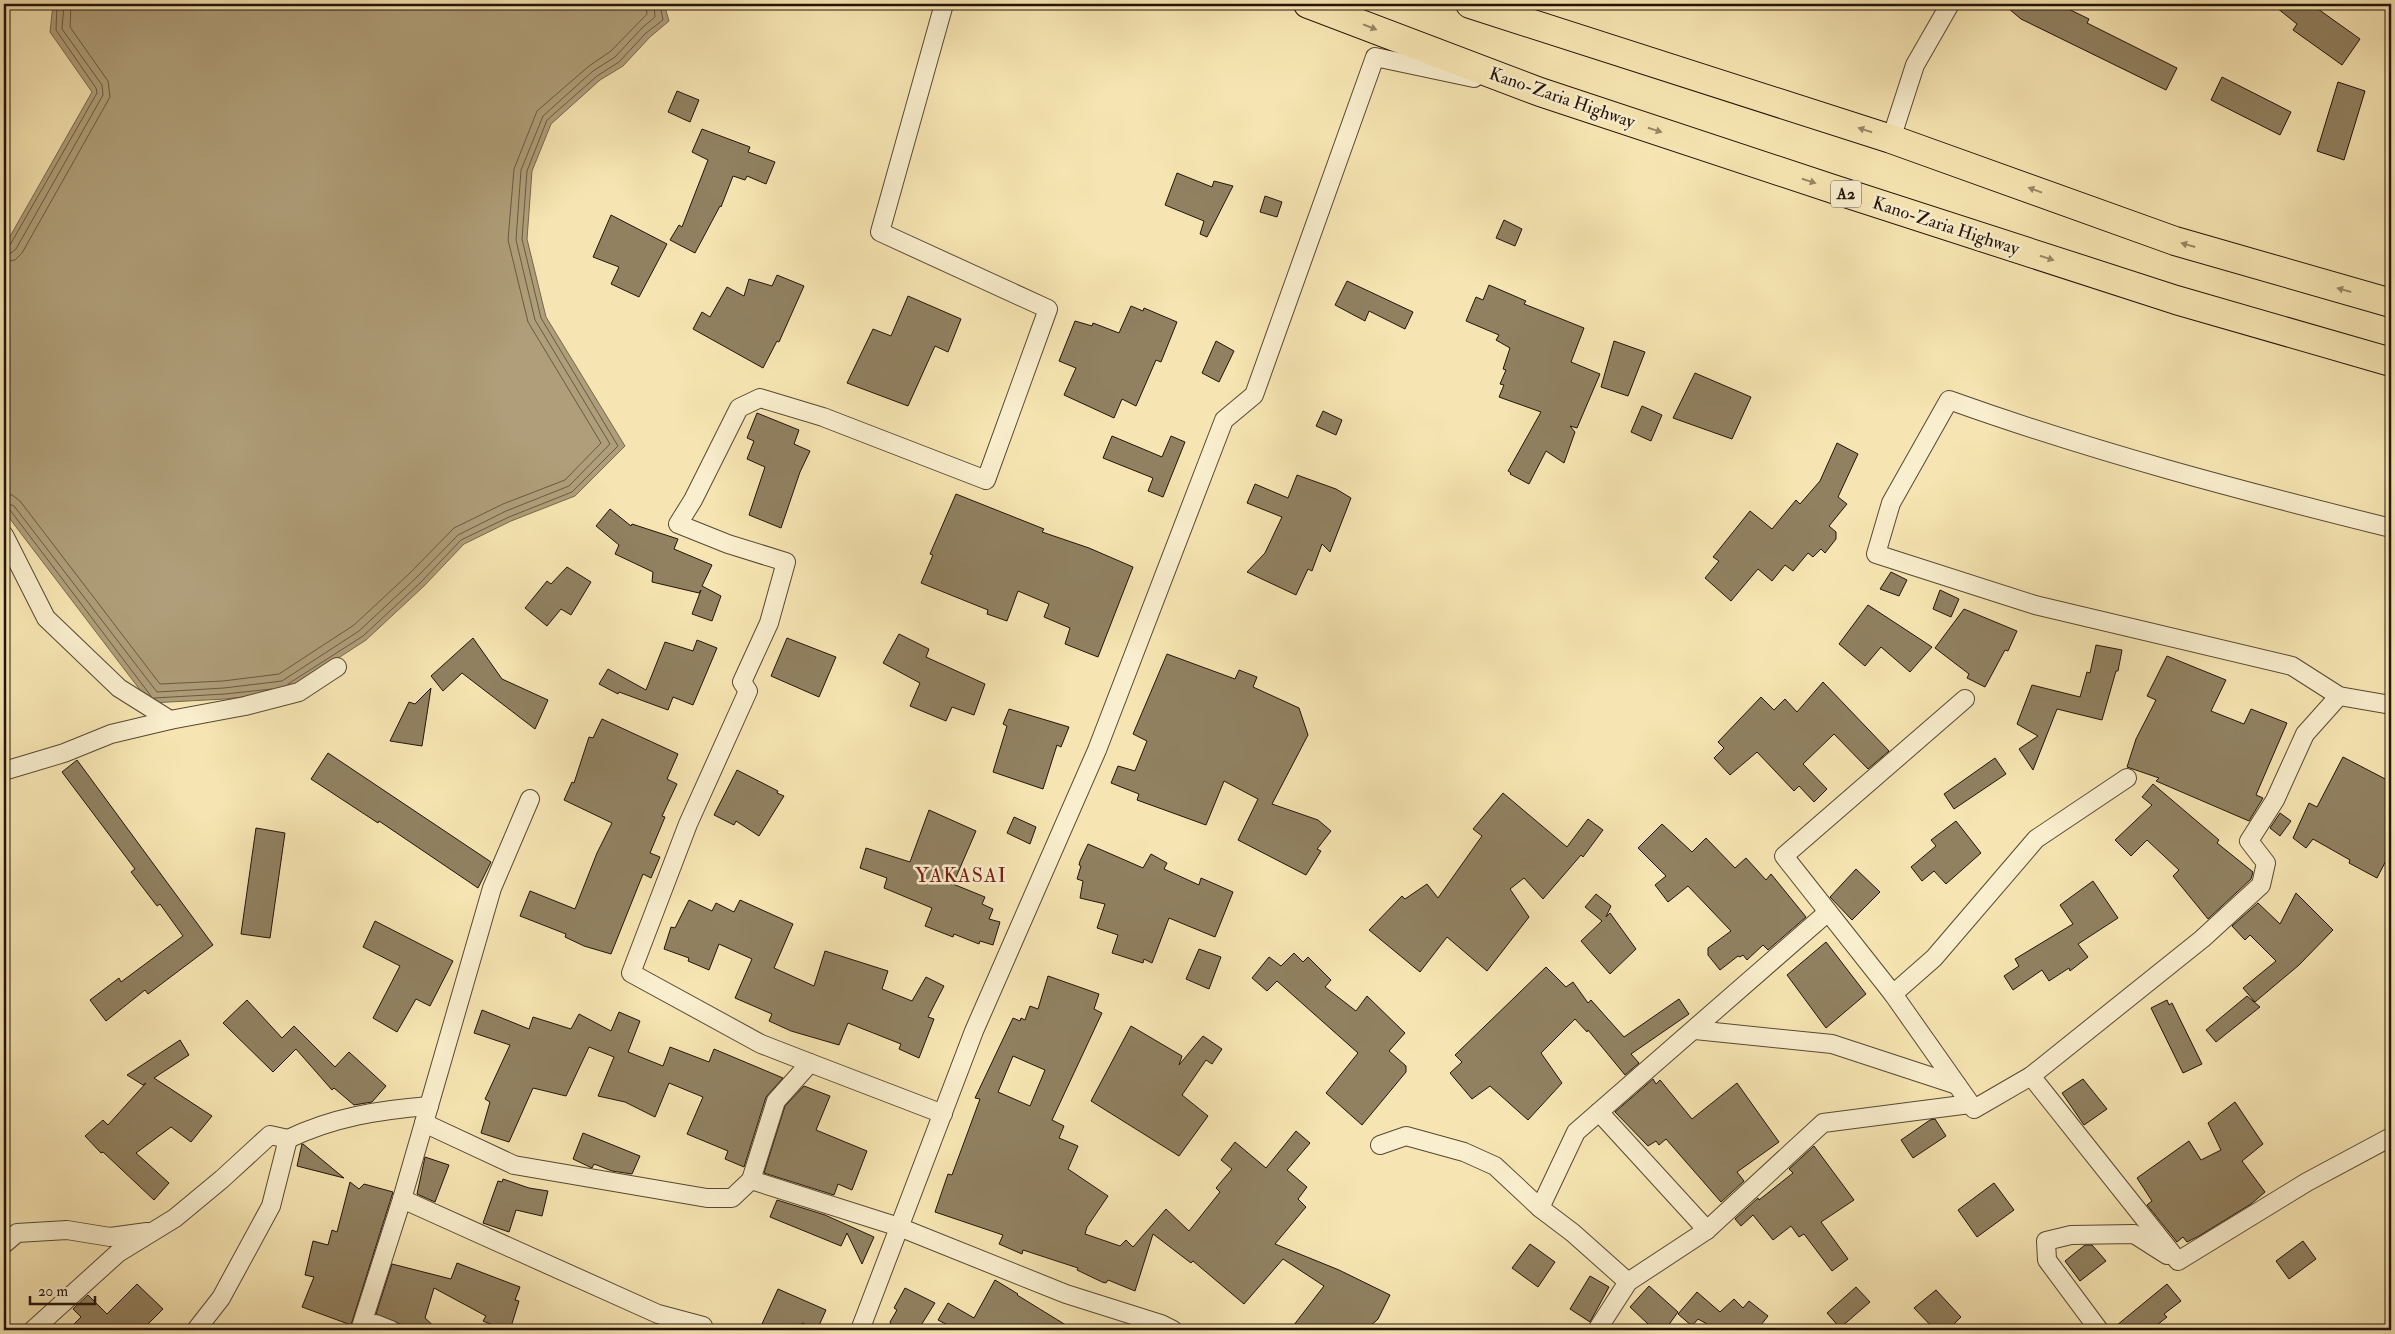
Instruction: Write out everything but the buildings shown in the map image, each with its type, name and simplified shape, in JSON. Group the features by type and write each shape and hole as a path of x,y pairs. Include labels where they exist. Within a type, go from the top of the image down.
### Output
{"highway":[{"name":"Kano-Zaria Highway","path":"1308,4 1540,92 1833,190 2176,300 2391,362"},
{"path":"1470,4 1891,139 2174,241 2391,303"}],"street":[{"path":"943,1114 761,1044 631,974 688,824 748,691 742,682 769,623 786,562 728,544 678,524 693,500 739,408 760,398 823,417 986,480 1048,309 880,232 944,4"},
{"path":"1891,139 1915,65 1950,4"},
{"path":"860,1330 974,1031 1097,750 1224,420 1254,394 1375,57 1540,92"},
{"path":"2391,528 2221,485 2038,432 1949,400 1892,503 1876,554 2034,604 2292,666 2339,696 2391,705"},
{"path":"4,535 46,618 119,688 170,720"},
{"path":"4,771 64,753 111,734 170,720 245,706 298,692 337,667"},
{"path":"1966,699 1784,856 1893,994 1974,1109 2031,1076 2202,939 2261,884 2266,863 2249,841 2275,800 2305,734 2339,696"},
{"path":"1893,994 1934,958 2036,839 2127,778"},
{"path":"376,1328 402,1199 492,888 530,799"},
{"path":"1540,1208 1576,1132 1828,912"},
{"path":"1695,1030 1832,1044 1957,1085"},
{"path":"33,1330 118,1253 175,1218 222,1179 270,1135 288,1139 312,1128 376,1110 427,1115 514,1165 707,1198 732,1198 751,1180 776,1101 810,1063"},
{"path":"2031,1076 2178,1262"},
{"path":"1597,1330 1628,1282 1707,1230 1823,1123 1970,1104"},
{"path":"1599,1112 1707,1230"},
{"path":"1380,1145 1406,1136 1464,1152 1494,1166 1540,1208 1628,1282"},
{"path":"2178,1262 2307,1182 2391,1137"},
{"path":"196,1330 221,1298 271,1206 288,1139"},
{"path":"751,1180 899,1227 1066,1294 1161,1324 1173,1330"},
{"path":"402,1199 658,1314 703,1326"},
{"path":"4,1244 17,1233 67,1230 110,1237 155,1230"},
{"path":"2099,1330 2047,1260 2046,1241 2071,1235 2134,1234 2178,1262"}],"water":[{"path":"53,4 664,4 669,21 650,37 623,66 600,80 551,124 532,171 527,239 546,317 625,446 575,496 511,521 464,544 424,586 366,640 286,692 225,699 150,703 7,515 4,505 4,247 92,92 50,32"}],"district":[{"name":"YAKASAI","path":"961,875"}]}
